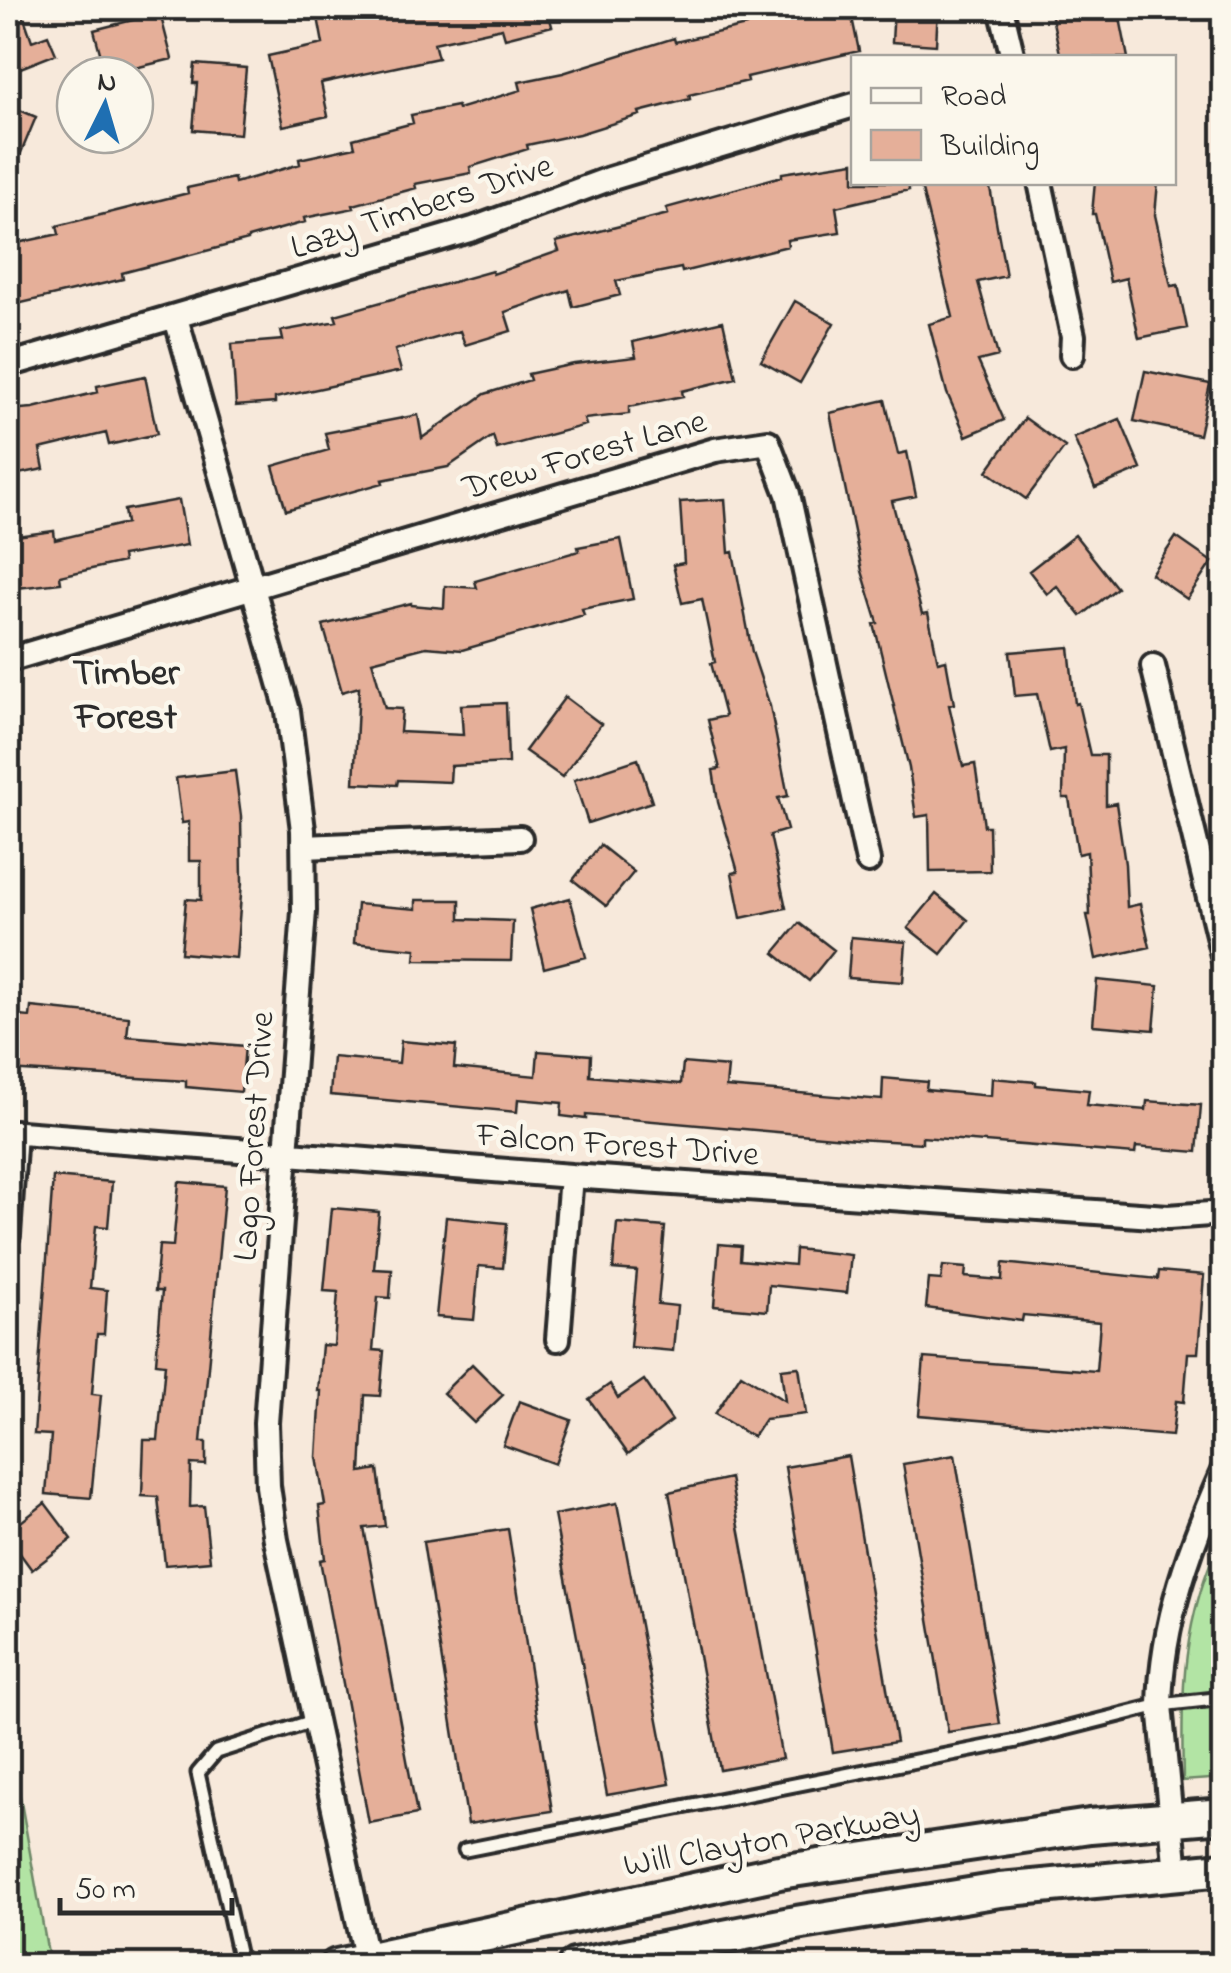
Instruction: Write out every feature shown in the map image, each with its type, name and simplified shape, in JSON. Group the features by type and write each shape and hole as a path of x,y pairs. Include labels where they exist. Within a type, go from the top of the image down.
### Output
{"main road":[{"name":"Will Clayton Parkway","path":"357,1963 735,1881 1002,1838 1224,1815"},
{"path":"575,1966 747,1932 1000,1890 1224,1868"},
{"path":"735,1881 747,1932"}],"street":[{"path":"1001,8 1011,55"},
{"name":"Lazy Timbers Drive","path":"8,365 473,228 609,180 851,106"},
{"path":"1041,185 1073,336 1072,354"},
{"name":"Lago Forest Drive","path":"176,318 254,586 288,712 297,762 304,911 266,1423 268,1486 357,1963"},
{"name":"Drew Forest Lane","path":"8,660 716,450 768,442 788,494 868,861"},
{"path":"1152,666 1224,960"},
{"path":"304,848 520,838"},
{"path":"8,1235 11,1132"},
{"name":"Falcon Forest Drive","path":"11,1132 1168,1217 1224,1214"},
{"path":"558,1339 571,1176"},
{"path":"1176,1873 1160,1705 1167,1630 1178,1587 1224,1469"}],"lane":[{"path":"465,1850 1017,1741 1160,1705 1224,1698"},
{"path":"241,1966 198,1774 216,1752 314,1722"}],"green space":[{"path":"1223,1534 1223,1778 1183,1781 1187,1655 1199,1596"},
{"path":"8,1729 50,1965 8,1965"}],"building":[{"path":"367,8 547,8 552,26 505,38 502,28 434,43 438,58 321,83 328,116 283,126 268,56 323,44 318,17"},
{"path":"850,8 859,51 747,77 748,81 689,95 690,99 579,134 527,145 528,149 470,167 471,173 415,184 416,188 353,205 354,208 304,218 305,222 248,240 122,273 123,279 13,305 8,245 59,234 57,226 188,193 187,188 234,178 235,183 300,164 299,159 355,147 353,139 413,123 411,115 457,106 458,109 521,90 519,82 563,73 674,38 675,42 746,26 743,10"},
{"path":"894,8 938,8 936,45 892,42"},
{"path":"1050,8 1118,8 1127,55 1060,55"},
{"path":"160,13 172,59 155,63 155,55 101,55 94,30"},
{"path":"23,15 32,41 48,35 56,54 8,73 8,20"},
{"path":"195,64 246,68 240,134 193,130"},
{"path":"8,105 36,117 8,184"},
{"path":"851,162 851,185 908,185 909,190 836,207 840,232 787,240 788,246 682,272 681,268 616,281 620,295 573,307 569,290 505,312 511,331 465,345 460,331 395,350 401,371 275,398 275,403 236,406 232,344 283,340 281,331 337,321 335,315 492,271 493,274 559,251 556,242 668,214 666,208 782,173"},
{"path":"921,185 990,185 1006,276 978,282 998,356 978,361 1004,420 966,436 947,393 929,324 953,317"},
{"path":"1095,185 1158,185 1155,215 1171,286 1178,285 1187,328 1139,338 1126,278 1110,282 1092,214"},
{"path":"795,301 834,323 800,383 761,361"},
{"path":"723,321 736,378 682,391 683,396 629,407 629,414 584,419 586,425 497,449 493,436 448,467 382,480 383,483 286,510 273,466 329,450 325,433 418,415 422,438 485,394 530,380 528,374 636,357 633,342"},
{"path":"1145,371 1210,384 1199,435 1134,421"},
{"path":"145,376 157,434 109,445 106,433 40,449 44,469 8,476 8,410 98,392 97,386"},
{"path":"885,400 898,454 907,452 916,496 892,501 922,614 928,613 938,662 946,660 954,704 949,705 963,766 975,764 984,826 989,826 990,871 930,872 929,815 916,817 909,768 874,624 878,623 862,571 830,413"},
{"path":"1025,418 1065,447 1026,499 987,471"},
{"path":"1120,419 1141,469 1095,488 1074,438"},
{"path":"725,499 729,553 733,552 752,652 770,706 788,796 778,798 787,830 770,835 786,908 741,918 732,873 738,872 713,770 720,769 708,720 725,716 711,663 715,662 702,599 682,603 673,565 684,563 680,502"},
{"path":"179,500 187,545 122,556 123,562 60,576 61,583 8,589 8,537 54,531 55,540 126,523 124,510"},
{"path":"1075,535 1117,588 1081,616 1057,586 1047,594 1029,571"},
{"path":"1176,537 1212,562 1187,599 1151,574"},
{"path":"621,539 633,599 582,609 584,615 462,650 426,647 372,661 385,708 402,709 400,732 463,735 461,705 506,703 508,763 451,766 450,782 354,783 359,687 342,692 323,625 411,603 444,608 445,586 477,588 475,581 579,551 578,547"},
{"path":"1069,647 1075,704 1078,703 1090,755 1106,755 1106,805 1116,803 1127,907 1140,904 1150,947 1096,959 1087,915 1087,852 1078,854 1069,798 1063,798 1064,749 1050,752 1037,694 1015,696 1010,652"},
{"path":"565,697 601,724 562,777 525,751"},
{"path":"638,759 652,802 588,823 574,780"},
{"path":"235,771 241,816 242,882 236,958 181,953 186,899 201,900 201,861 189,861 189,822 182,823 176,778"},
{"path":"600,845 634,872 606,906 573,880"},
{"path":"936,894 968,920 941,954 908,928"},
{"path":"570,898 586,957 544,968 530,909"},
{"path":"416,900 460,900 460,919 513,921 511,961 415,960 416,949 354,943 357,904 416,909"},
{"path":"799,923 834,950 809,981 774,953"},
{"path":"851,937 906,942 903,982 848,978"},
{"path":"1097,980 1158,986 1154,1030 1093,1025"},
{"path":"31,1007 129,1017 127,1036 245,1046 241,1092 186,1087 186,1081 8,1070 8,1015 30,1017"},
{"path":"401,1041 456,1046 454,1068 536,1076 538,1051 591,1055 590,1076 681,1084 683,1063 728,1067 726,1087 882,1100 883,1078 927,1082 926,1090 991,1096 992,1078 1089,1090 1087,1105 1146,1110 1147,1101 1201,1105 1197,1152 1136,1147 1135,1154 922,1137 922,1143 856,1139 586,1115 586,1119 561,1116 562,1103 518,1099 517,1112 330,1095 333,1057 399,1063"},
{"path":"53,1177 112,1182 108,1227 96,1226 90,1288 107,1290 104,1334 97,1334 92,1394 101,1395 91,1498 46,1494 51,1435 34,1434"},
{"path":"179,1182 225,1186 201,1442 206,1442 206,1465 191,1464 190,1507 204,1506 210,1561 165,1565 158,1497 142,1496 144,1440 158,1440 165,1364 156,1363 162,1291 155,1291 159,1245 173,1246"},
{"path":"332,1208 379,1212 374,1269 392,1270 390,1298 378,1297 373,1350 384,1351 380,1396 365,1395 361,1472 378,1469 385,1526 364,1528 417,1814 369,1823 320,1560 325,1559 319,1506 325,1505 317,1457 318,1391 322,1345 334,1346 338,1292 324,1291"},
{"path":"446,1217 507,1223 503,1268 479,1266 474,1320 436,1317"},
{"path":"617,1223 665,1227 658,1304 677,1306 673,1351 630,1347 637,1271 613,1269"},
{"path":"719,1244 741,1246 740,1260 794,1265 795,1249 851,1255 847,1293 769,1285 767,1311 714,1306"},
{"path":"1003,1263 1158,1279 1159,1271 1204,1275 1198,1353 1188,1353 1184,1402 1176,1401 1172,1436 919,1415 924,1358 1096,1371 1100,1322 1023,1315 1022,1321 926,1308 929,1279 941,1280 943,1266 966,1268 965,1277 1002,1280"},
{"path":"472,1364 503,1395 474,1423 443,1393"},
{"path":"799,1367 806,1414 765,1419 753,1437 715,1414 741,1374 785,1401 781,1369"},
{"path":"644,1380 672,1421 628,1454 589,1399 610,1384 618,1398"},
{"path":"519,1401 571,1420 555,1464 503,1445"},
{"path":"955,1455 1000,1724 948,1732 903,1464"},
{"path":"848,1456 896,1742 833,1752 785,1467"},
{"path":"730,1478 782,1759 720,1770 669,1492"},
{"path":"45,1503 72,1539 32,1570 8,1532"},
{"path":"617,1503 670,1784 607,1795 554,1515"},
{"path":"508,1529 552,1811 468,1824 423,1542"}],"district":[{"name":"Timber Forest","path":"126,693"}]}
